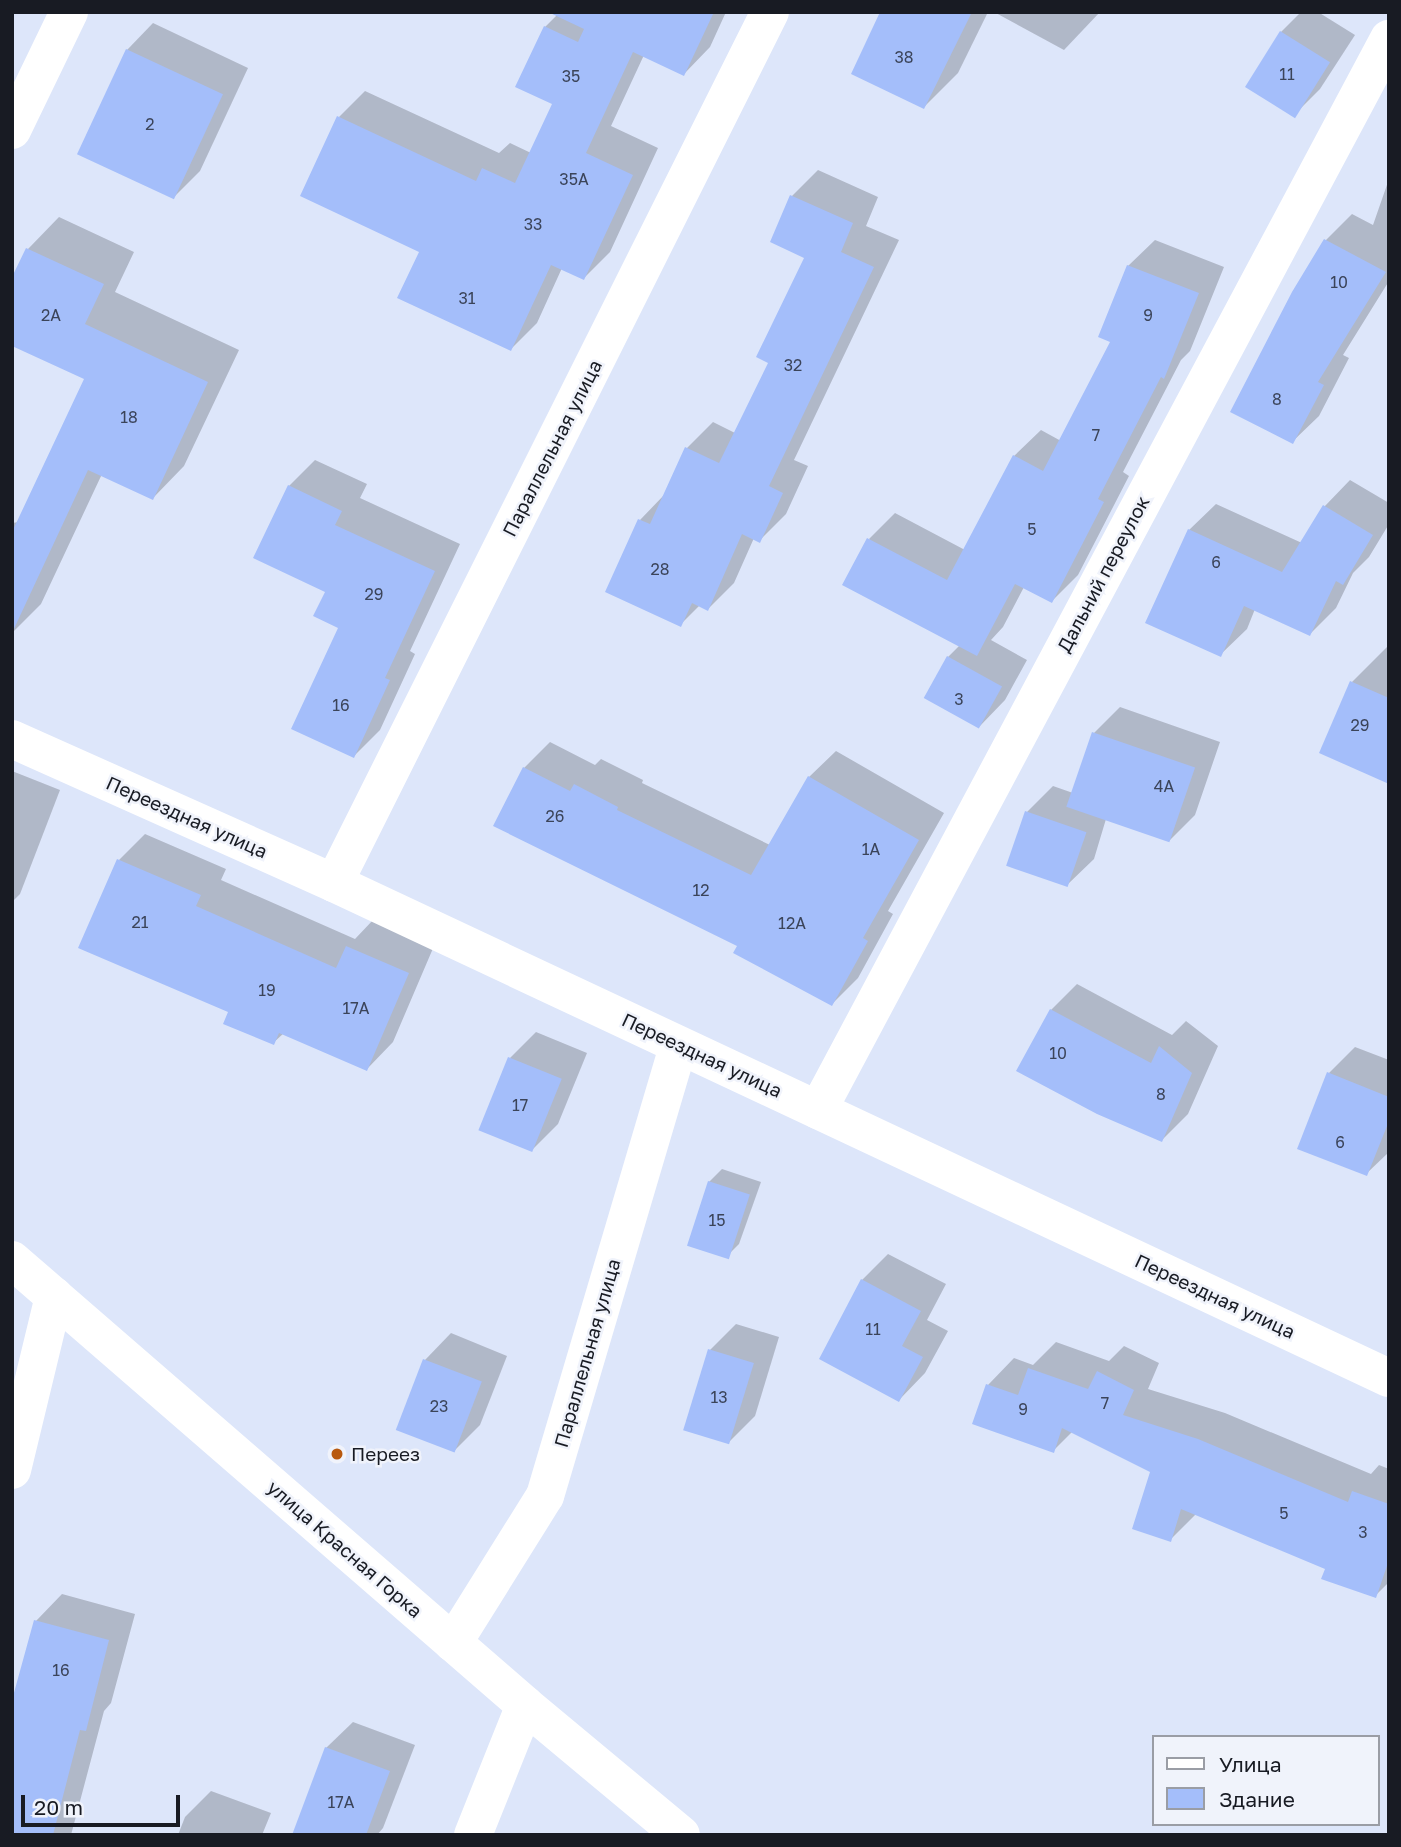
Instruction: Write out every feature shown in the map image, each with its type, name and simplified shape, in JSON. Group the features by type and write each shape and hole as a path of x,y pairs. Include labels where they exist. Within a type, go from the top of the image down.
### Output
{"street":[{"path":"12,130 69,12"},
{"name":"Параллельная улица","path":"334,883 770,12"},
{"name":"Дальний переулок","path":"818,1110 1389,39"},
{"name":"Переездная улица","path":"12,739 334,883 1389,1378"},
{"name":"Параллельная улица","path":"453,1643 545,1496 679,1045"},
{"name":"улица Красная Горка","path":"12,1261 525,1705 681,1835"},
{"path":"12,1470 54,1296"},
{"path":"473,1835 525,1705"}],"building":[{"path":"548,12 714,12 684,76 633,52 586,153 633,175 584,280 551,265 511,351 397,298 419,252 300,196 337,116 476,181 482,168 515,183 552,104 515,87 544,26 578,42 584,29"},
{"path":"880,12 972,12 924,109 851,74"},
{"path":"1280,31 1330,62 1295,118 1245,87"},
{"path":"126,49 223,94 174,199 77,154"},
{"path":"790,195 853,223 841,252 874,267 769,486 783,493 760,543 742,534 708,611 692,603 681,627 605,592 638,519 650,524 685,447 719,463 768,363 756,357 804,258 770,242"},
{"path":"1324,239 1386,272 1318,382 1324,385 1293,444 1230,412 1292,292"},
{"path":"26,248 104,284 85,324 208,382 153,500 88,470 12,633 12,532 84,379 12,346 12,277"},
{"path":"1127,265 1199,293 1164,379 1161,377 1098,499 1104,502 1052,603 1015,584 977,656 842,585 867,538 947,580 1013,455 1043,471 1110,342 1098,337"},
{"path":"288,485 342,511 335,525 435,571 385,678 390,680 354,758 291,729 338,628 313,616 325,592 253,558"},
{"path":"1323,505 1373,535 1343,585 1336,581 1310,636 1244,606 1221,657 1145,623 1188,529 1282,572"},
{"path":"947,656 1002,687 979,729 924,698"},
{"path":"1350,681 1389,698 1389,784 1319,753"},
{"path":"1092,732 1195,767 1169,842 1066,807"},
{"path":"523,767 570,791 574,784 618,807 617,810 751,875 808,776 919,840 863,938 868,941 832,1006 733,953 737,946 493,826"},
{"path":"1025,811 1086,832 1068,887 1006,866"},
{"path":"117,859 201,895 196,906 336,968 346,946 409,973 367,1071 279,1033 274,1045 223,1024 228,1012 78,948"},
{"path":"1050,1009 1151,1063 1159,1046 1192,1073 1162,1142 1097,1114 1016,1071"},
{"path":"508,1057 562,1079 532,1152 478,1130"},
{"path":"1327,1072 1389,1097 1389,1121 1367,1176 1297,1149"},
{"path":"708,1181 750,1195 729,1259 687,1246"},
{"path":"861,1279 921,1311 902,1346 923,1357 899,1402 819,1359"},
{"path":"708,1349 754,1363 729,1444 683,1430"},
{"path":"423,1359 482,1382 455,1453 396,1430"},
{"path":"1028,1368 1088,1389 1097,1371 1134,1390 1123,1415 1198,1439 1348,1502 1352,1491 1389,1504 1389,1560 1376,1598 1321,1579 1325,1569 1181,1509 1171,1542 1132,1529 1150,1472 1062,1428 1054,1453 972,1424 986,1384 1018,1395"},
{"path":"34,1620 109,1640 86,1731 80,1730 53,1835 12,1835 12,1700"},
{"path":"325,1747 390,1771 366,1835 292,1835"}],"place":[{"name":"Переез","path":"337,1454"}]}
